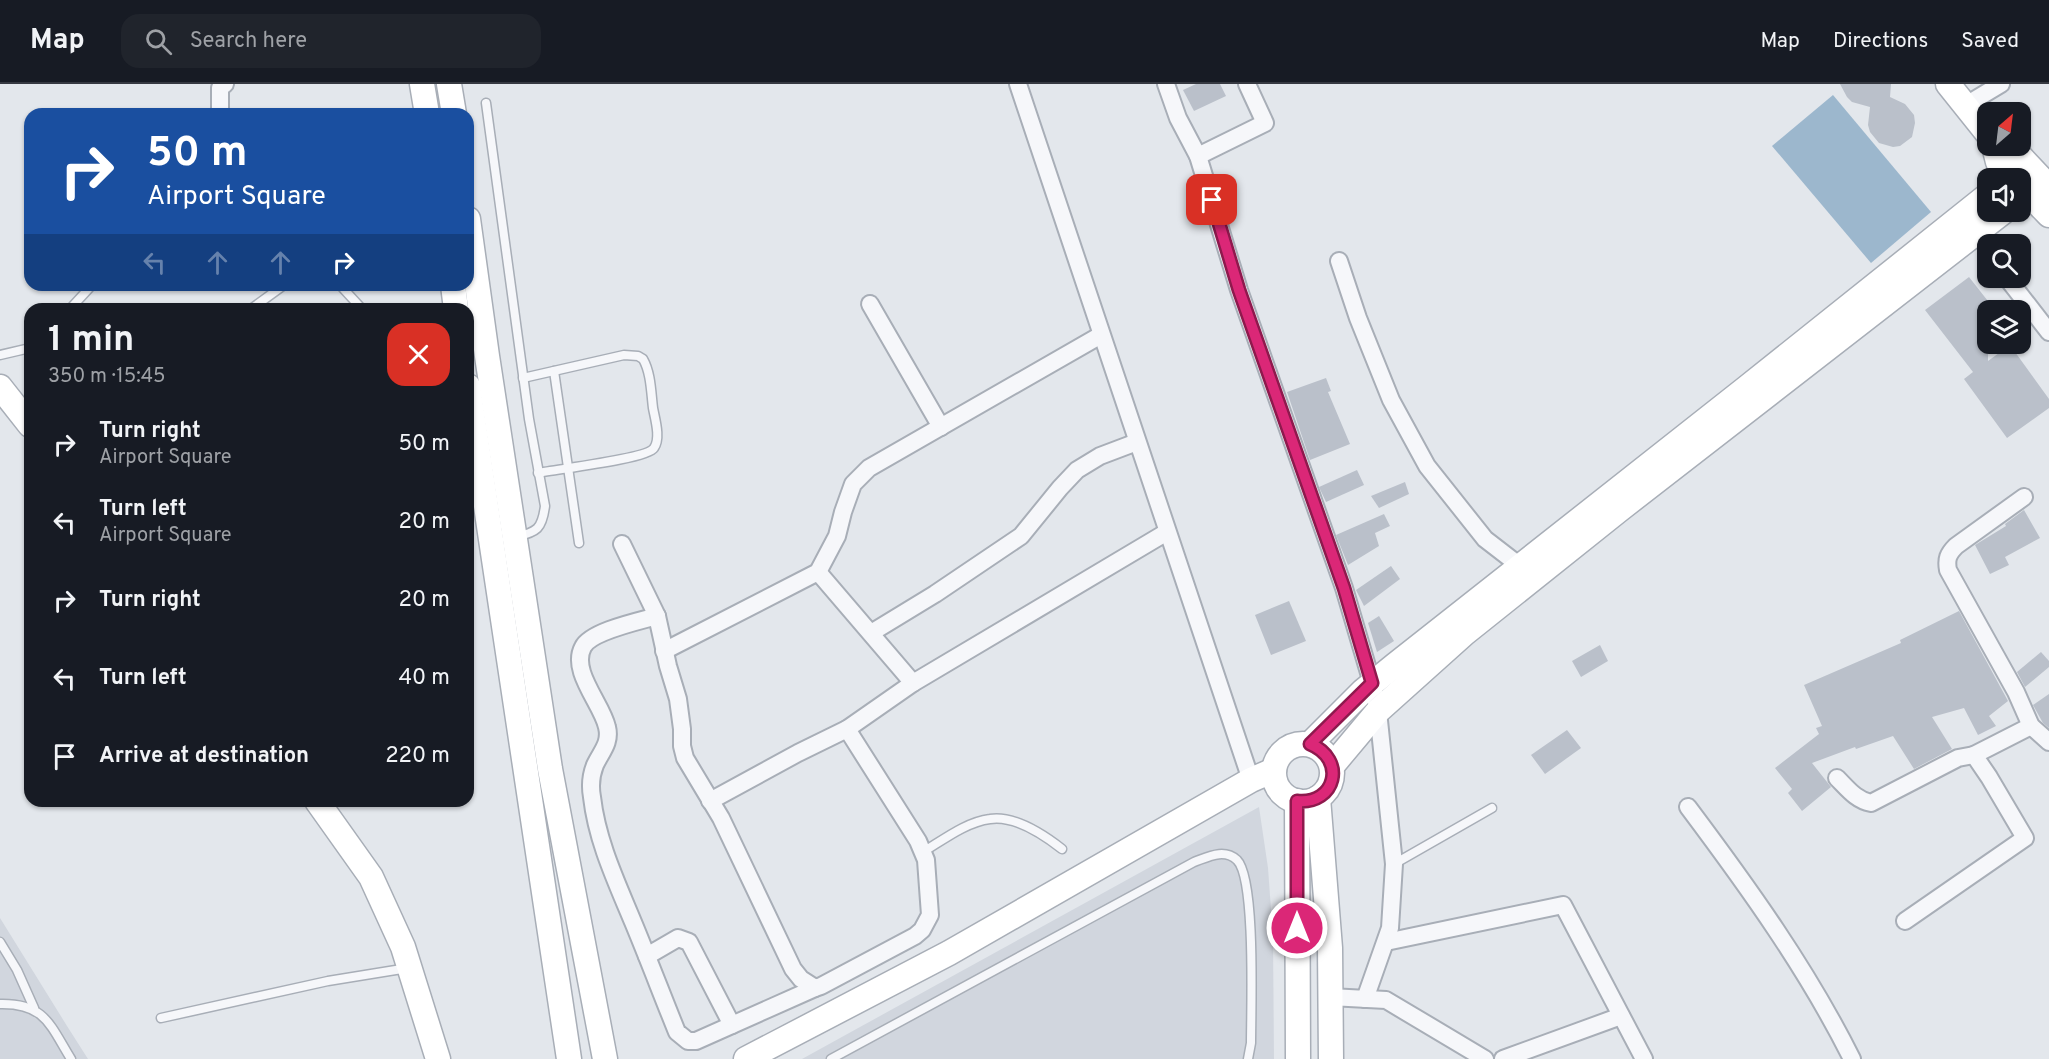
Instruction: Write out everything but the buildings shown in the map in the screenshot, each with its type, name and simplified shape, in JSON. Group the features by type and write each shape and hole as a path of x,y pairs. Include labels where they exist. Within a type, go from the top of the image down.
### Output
{"street":[{"path":"220,108 220,88 225,84"},
{"path":"422,84 426,108"},
{"path":"449,84 453,108"},
{"path":"1018,84 1251,780"},
{"path":"1166,84 1178,118 1198,156 1239,290 1344,588 1372,683 1378,711 1394,864 1390,928 1365,999"},
{"path":"1198,156 1265,123 1247,84"},
{"path":"1948,84 1977,120"},
{"path":"1966,105 2001,84"},
{"path":"1996,156 1998,162 2006,168"},
{"path":"2031,191 2049,214"},
{"path":"1755,393 1977,204"},
{"path":"1310,744 1372,683 1520,566 1989,222"},
{"path":"474,260 550,769 605,1059"},
{"path":"1339,261 1358,318 1391,400 1427,466 1485,539 1520,566"},
{"path":"2015,288 2049,332"},
{"path":"870,304 941,427"},
{"path":"664,651 818,572 837,536 853,484 869,468 1101,335"},
{"path":"0,387 24,417"},
{"path":"474,426 569,1059"},
{"path":"1332,766 1378,711 1465,633 1711,427"},
{"path":"871,633 935,594 1021,536 1077,470 1100,456 1137,442"},
{"path":"2024,497 1956,546 1948,554 1946,562 1948,570 2016,692 2031,726 2049,742"},
{"path":"710,801 847,729 913,683 1167,532"},
{"path":"622,544 657,616 678,699 685,758 721,818 793,969 801,979 815,988"},
{"path":"818,572 913,683"},
{"path":"657,616 598,634 588,640 582,648 580,657 581,670 607,728 608,739 605,750 595,765 591,779 592,797 607,860 677,1032 688,1041 696,1041 821,986 922,930 930,915 928,877 923,852 847,729"},
{"path":"1837,778 1854,796 1871,803 1958,759 1974,755 2031,726"},
{"path":"1300,743 1310,744 1325,753 1332,766 1333,773 1329,788 1307,800 1282,793 1277,786 1274,770 1276,760 1290,746 1300,743"},
{"path":"1905,921 2025,838 1974,755"},
{"path":"746,1059 949,953 1251,780 1274,770"},
{"path":"1307,800 1330,948 1331,1059"},
{"path":"1298,1059 1307,800"},
{"path":"321,807 370,877 403,947 438,1059"},
{"path":"1688,807 1799,965 1826,1008 1852,1059"},
{"path":"1386,942 1563,905 1644,1059"},
{"path":"647,956 678,938 689,942 732,1025"},
{"path":"1330,997 1386,1000 1485,1059"},
{"path":"1503,1059 1621,1016"}],"lane":[{"path":"486,103 523,378 545,506 538,529 532,533 514,537"},
{"path":"76,303 86,291"},
{"path":"259,303 276,291"},
{"path":"346,291 356,303"},
{"path":"0,355 24,349"},
{"path":"523,378 624,355 643,358 648,370 657,439 653,450 648,454 631,458 538,473"},
{"path":"554,371 579,543"},
{"path":"1394,864 1492,808"},
{"path":"923,852 961,829 991,818 1014,821 1039,832 1062,849"},
{"path":"831,1059 1194,862 1216,854 1227,855 1236,860 1244,869 1247,885 1251,1020 1248,1059"},
{"path":"0,942 17,970 34,1008"},
{"path":"161,1018 328,981 410,968"},
{"path":"0,1004 17,1003 34,1008 46,1018 71,1059"}],"shaded area":[{"path":"1259,807 1268,868 1273,937 1274,1059 802,1059"},
{"path":"0,918 67,1026 88,1059 0,1059"}],"water":[{"path":"1833,95 1931,212 1871,263 1772,146"}],"route":[{"path":"1212,200 1239,290 1344,588 1372,683 1310,744 1325,753 1333,773 1329,788 1318,798 1304,802 1297,801 1297,928"}]}
